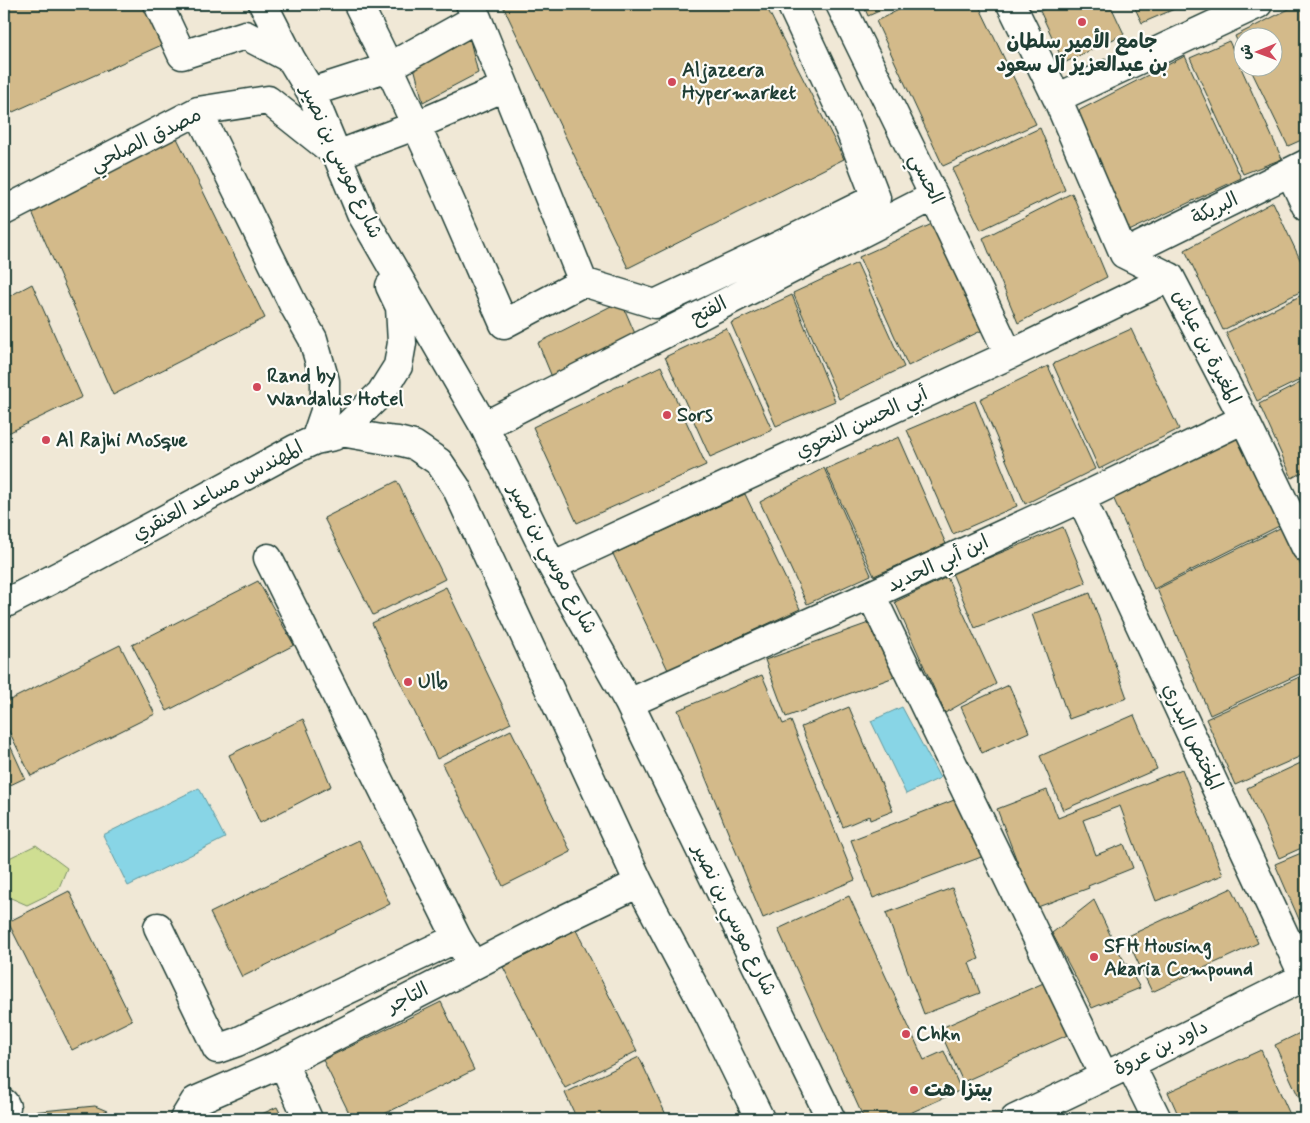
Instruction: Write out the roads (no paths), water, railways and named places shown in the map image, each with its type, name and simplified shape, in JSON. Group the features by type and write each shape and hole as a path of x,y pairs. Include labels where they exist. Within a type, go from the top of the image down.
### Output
{"street":[{"path":"158,4 182,56 245,35 291,59"},
{"name":"شارع موسي بن نصير","path":"263,4 291,59 311,92 361,213 484,426 552,566 629,703 831,1119"},
{"path":"358,4 417,125 504,324 583,282 655,304 876,198 849,128 791,4"},
{"name":"الحسي","path":"840,4 1009,355"},
{"path":"1011,4 1057,98 1124,254"},
{"path":"1057,98 1258,4"},
{"path":"311,92 389,67 473,11 583,282"},
{"path":"337,155 417,125 505,87"},
{"name":"مصدق الصلحي","path":"4,211 198,112 268,100 337,155"},
{"path":"198,112 289,295 313,339 325,381 326,411 315,440"},
{"path":"1298,168 1306,206"},
{"name":"البريكة","path":"1124,254 1298,168"},
{"name":"الفتح","path":"484,426 934,196"},
{"path":"341,432 381,393 398,366 402,343 400,307 387,280 361,213"},
{"name":"المغيرة بن عياش","path":"1124,254 1170,276 1244,419 1306,548"},
{"name":"أبي الحسن النحوي","path":"552,566 1009,355 1170,276"},
{"name":"ابن أبي الحديد","path":"629,703 1081,498 1244,419"},
{"name":"المهندس مساعد العنقري","path":"4,604 315,440 334,436 341,432 414,445 439,462 456,486 639,883"},
{"name":"المختص البدري","path":"1081,498 1305,976"},
{"path":"268,558 457,938 473,965"},
{"path":"870,595 1104,1076"},
{"path":"639,883 710,1018 760,1119"},
{"name":"التاجر","path":"184,1119 196,1101 283,1063 556,923 639,883"},
{"path":"158,927 217,1049 237,1042 457,938"},
{"name":"داود بن عروة","path":"1015,1119 1130,1064 1305,976"},
{"path":"283,1063 308,1119"},
{"path":"1130,1064 1157,1119"}],"water":[{"path":"902,707 940,778 906,794 871,721"},
{"path":"199,788 225,838 128,886 103,835"}],"place":[{"name":"جامع الأمير سلطان بن عبدالعزيز آل سعود","path":"1082,22"},
{"name":"Aljazeera Hypermarket","path":"672,82"},
{"name":"Rand by Wandalus Hotel","path":"257,387"},
{"name":"Sors","path":"667,415"},
{"name":"Al Rajhi Mosque","path":"46,440"},
{"name":"Ulb","path":"408,682"},
{"name":"SFH Housing Akaria Compound","path":"1094,957"},
{"name":"Chkn","path":"906,1034"},
{"name":"بيتزا هت","path":"914,1090"}]}
